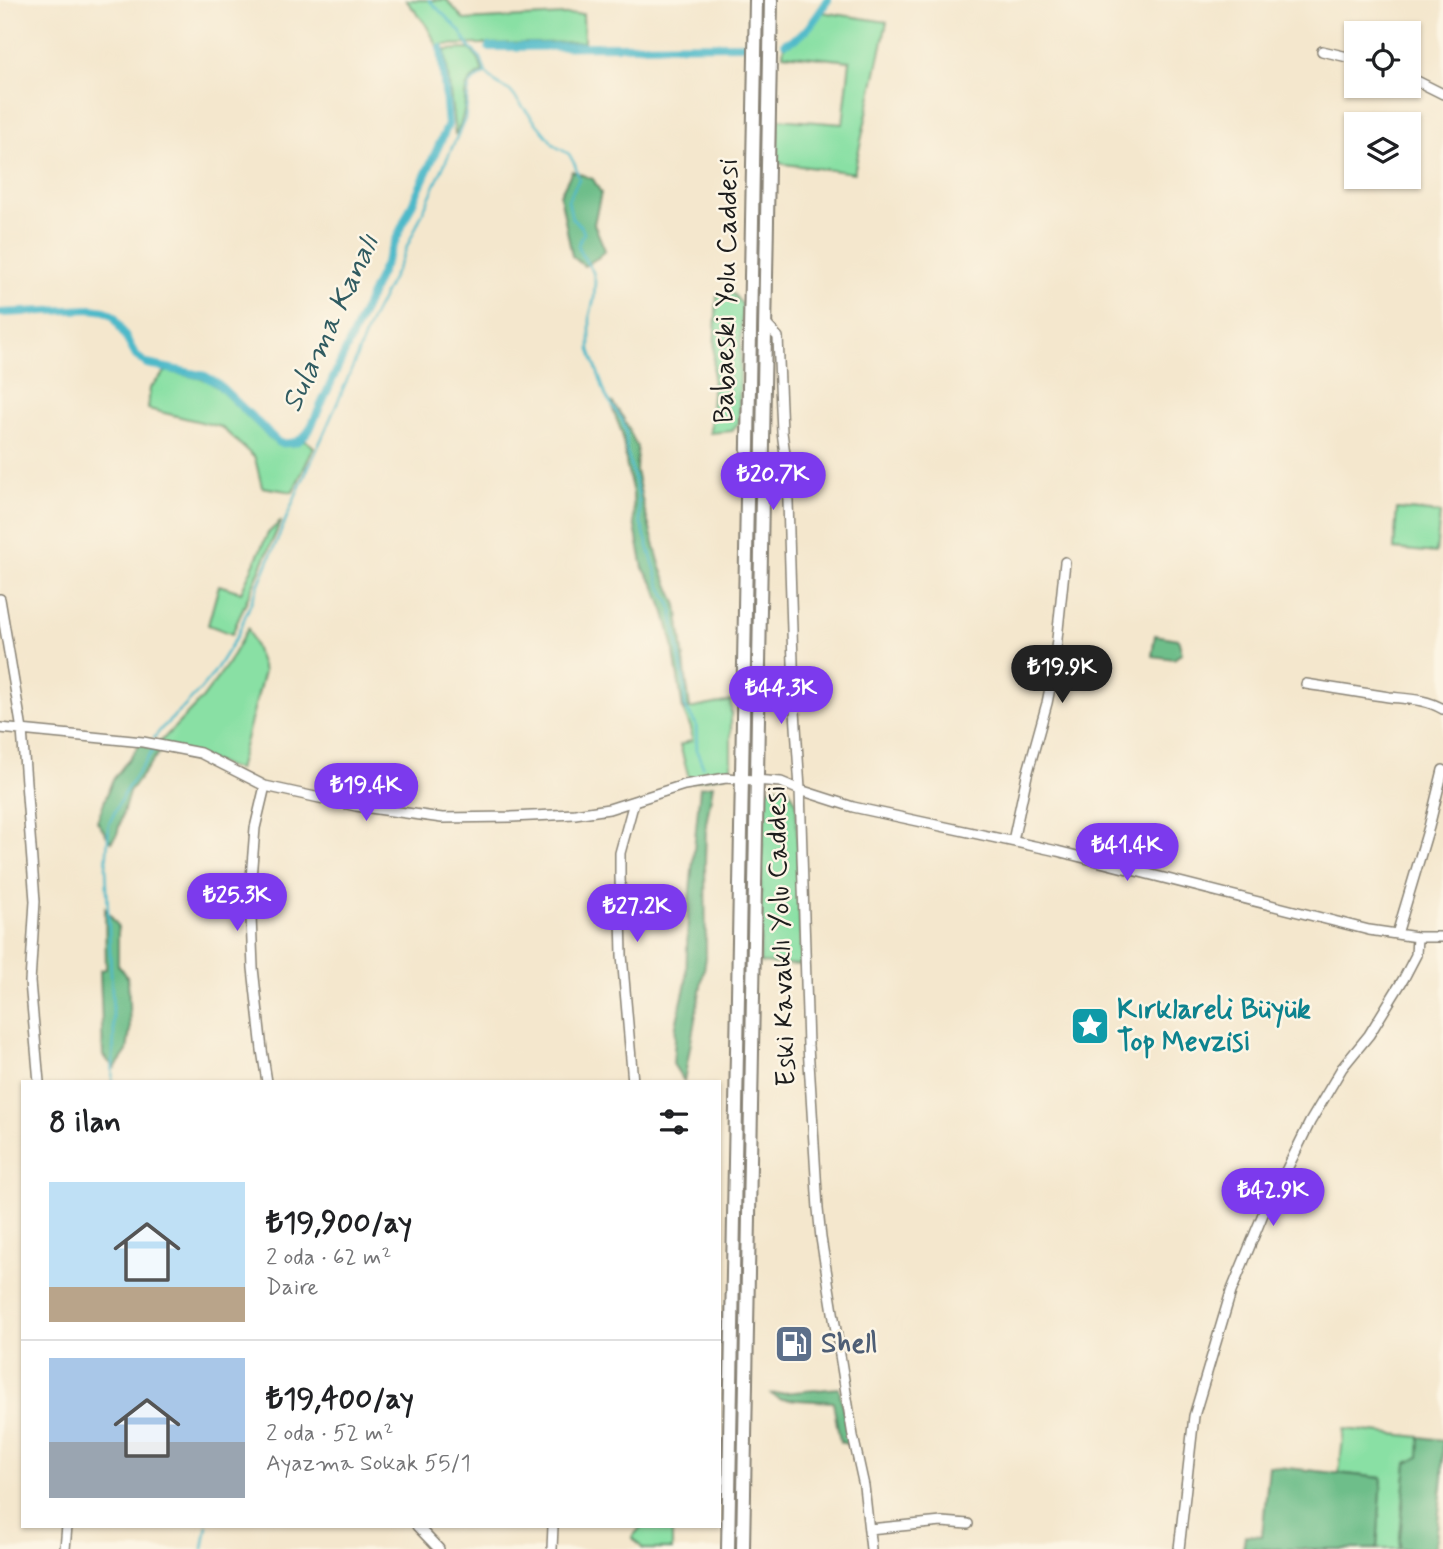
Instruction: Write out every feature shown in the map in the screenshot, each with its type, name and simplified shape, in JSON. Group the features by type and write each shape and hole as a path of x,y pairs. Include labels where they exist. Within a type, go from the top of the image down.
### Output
{"highway":[{"name":"Babaeski Yolu Caddesi","path":"728,1549 756,0"},
{"name":"Babaeski Yolu Caddesi","path":"743,1549 771,0"},
{"path":"756,23 771,23"}],"street":[{"path":"1322,51 1344,56"},
{"path":"1421,83 1443,94"},
{"name":"Eski Kavaklı Yolu Caddesi","path":"765,323 778,337 782,432 787,468 808,1050 820,1228 843,1376 864,1486 871,1549"},
{"path":"1013,841 1054,668 1065,562"},
{"path":"0,599 22,730 35,901 30,982 39,1080"},
{"path":"1306,684 1420,700 1443,709"},
{"path":"0,728 143,742 200,753 265,786 356,806 442,818 575,814 609,809 684,785 726,778 781,782 853,807 1013,841 1369,930 1417,937 1443,937"},
{"path":"1397,934 1443,770"},
{"path":"265,786 255,828 250,891 253,968 267,1080"},
{"path":"633,1080 624,983 620,853 634,802"},
{"path":"1179,1549 1194,1416 1231,1292 1263,1214 1310,1122 1342,1068 1369,1035 1404,978 1416,955 1417,937"},
{"path":"869,1529 942,1522 968,1524"},
{"path":"65,1549 67,1528"},
{"path":"419,1528 439,1549"},
{"path":"552,1549 553,1528"}],"green space":[{"path":"406,0 447,0 464,20 583,14 584,42 437,45 425,23"},
{"path":"822,12 887,22 854,173 777,163 778,119 843,124 850,61 783,54 784,44 802,36"},
{"path":"470,49 479,60 483,72 469,82 461,123 455,135 445,50"},
{"path":"572,171 593,179 601,193 594,224 605,250 584,266 572,256 560,195"},
{"path":"733,294 742,304 739,422 732,431 710,433 717,295"},
{"path":"166,371 207,380 277,445 290,446 305,440 314,447 293,492 262,487 255,458 221,427 148,409 150,388"},
{"path":"612,402 624,419 637,447 636,471 644,508 661,568 677,605 690,709 683,710 665,613 654,585 643,568 622,433"},
{"path":"1397,509 1440,513 1436,553 1394,549"},
{"path":"281,521 232,634 208,625 219,585 241,592 268,533"},
{"path":"248,628 264,671 238,770 159,743 201,700 227,665"},
{"path":"1155,635 1178,639 1182,653 1174,659 1152,656"},
{"path":"731,701 731,769 726,775 690,782 680,745 692,740 691,728 683,710"},
{"path":"140,744 162,749 129,792 117,834 111,842 97,821 112,781"},
{"path":"713,785 706,824 706,958 683,1080 673,1064 676,1025 686,983 688,912 700,787"},
{"path":"773,786 789,789 796,802 801,965 760,963 761,866 766,790"},
{"path":"105,908 118,926 118,965 128,978 130,1030 127,1051 115,1068 103,1056 100,970 106,969"},
{"path":"839,1388 850,1445 840,1442 833,1402 779,1399 771,1394"},
{"path":"1344,1429 1420,1437 1420,1457 1407,1464 1399,1549 1377,1549 1382,1478 1339,1473"},
{"path":"1420,1437 1443,1440 1443,1475 1435,1549 1399,1549 1407,1463 1419,1457"},
{"path":"1269,1466 1382,1478 1377,1549 1243,1549 1245,1535 1262,1536"},
{"path":"640,1528 672,1528 672,1549 643,1549 632,1537"}],"waterway":[{"path":"429,0 459,30 470,48 481,58 486,73 497,84 510,91 555,146 569,154 575,165 579,179 568,200 572,219 581,226 584,233 578,245 580,252 593,272 595,281 590,315 590,350 606,396 622,420 626,432 627,452 638,493 640,520 660,585 671,605 684,682 685,707 696,724 697,752 703,766"},
{"name":"Sulama Kanalı","path":"785,43 805,31 828,0"},
{"name":"Sulama Kanalı","path":"489,47 746,45"},
{"name":"Sulama Kanalı","path":"0,313 92,309 105,311 114,316 136,356 147,364 205,376 217,383 279,443 293,442 304,437 448,125 441,48"},
{"path":"154,738 200,690 237,636 371,320 465,119 469,86 486,73"},
{"path":"112,1080 114,1036 106,867 109,824 124,793 153,750"},
{"path":"203,1549 207,1528"}],"place":[{"name":"Kırklareli Büyük Top Mevzisi","path":"1090,1026"},
{"name":"Shell","path":"794,1344"}]}
